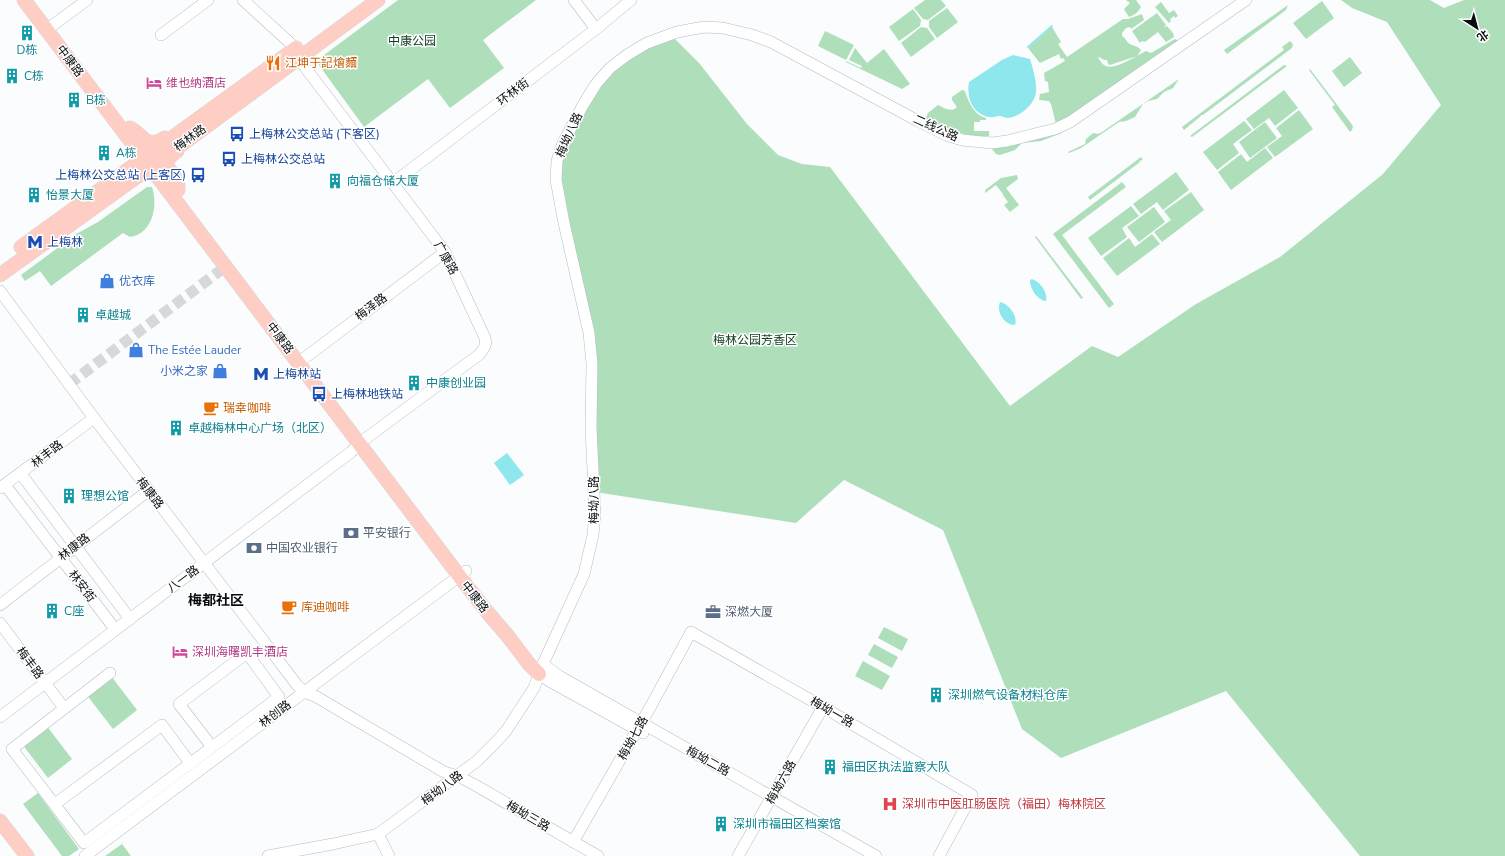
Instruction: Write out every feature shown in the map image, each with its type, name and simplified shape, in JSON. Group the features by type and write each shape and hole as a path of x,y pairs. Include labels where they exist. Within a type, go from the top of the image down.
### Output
{"main road":[{"name":"中康路","path":"24,0 175,192 463,574 534,657 541,669"},
{"name":"中康路","path":"34,0 127,130"},
{"name":"梅林路","path":"0,263 178,140 296,53 361,0"},
{"name":"梅林路","path":"296,53 378,0"},
{"path":"127,130 137,132 145,141 150,143 158,143 166,138 178,140 177,151 170,156 168,164 168,168 177,181 175,192 156,178 150,176 145,176 130,187 113,186 131,160 132,153 124,140 127,130"},
{"name":"梅林路","path":"0,274 113,186"},
{"path":"0,821 27,856"}],"street":[{"path":"53,25 87,0"},
{"path":"161,35 208,0"},
{"name":"广康路","path":"243,0 289,42 445,252 485,338 486,343 484,348 475,358 362,441"},
{"path":"574,0 596,29"},
{"name":"环林街","path":"393,183 596,29 631,0"},
{"name":"二线公路","path":"677,32 713,27 735,30 752,35 771,42 934,130 962,140 992,143 1028,137 1055,129 1070,122 1246,0"},
{"name":"梅坳八路","path":"268,856 378,834 458,776 486,752 506,732 534,688 585,570 593,535 595,514 591,427 591,354 589,333 558,196 556,180 557,161 563,143 583,105 603,75 626,55 647,43 677,32"},
{"name":"梅泽路","path":"301,360 445,252"},
{"name":"梅康路","path":"0,291 94,418 297,685 304,692"},
{"name":"林丰路","path":"3,487 94,418"},
{"name":"八一路","path":"0,717 351,452 362,441"},
{"name":"林安街","path":"21,474 130,619"},
{"name":"林安街","path":"3,487 61,558 115,630"},
{"name":"林康路","path":"0,604 149,490"},
{"name":"林创路","path":"85,856 463,574"},
{"name":"梅丰路","path":"0,623 64,708"},
{"name":"梅坳一路","path":"691,632 823,707 972,795 939,856"},
{"name":"梅坳七路","path":"574,842 691,632"},
{"path":"110,673 12,749 84,842 190,763 212,747 279,697 247,653 179,704 212,747"},
{"name":"梅坳二路","path":"541,669 559,676 639,726 770,801 861,856"},
{"name":"梅坳三路","path":"304,692 315,696 444,772 458,776 598,856"},
{"name":"梅坳六路","path":"738,856 823,707"},
{"path":"55,804 162,725 190,763"},
{"name":"梅坳二路","path":"770,801 876,856"},
{"path":"378,834 388,856"}],"green space":[{"name":"中康公园","path":"398,0 536,0 483,40 504,68 450,108 428,79 364,127 316,61"},
{"path":"925,0 941,0 946,6 928,20 923,19 914,8"},
{"path":"1126,0 1136,0 1141,7 1136,13 1129,17 1124,9 1130,3"},
{"name":"梅林公园芳香区","path":"1341,0 1430,0 1444,8 1464,0 1505,0 1505,856 1360,856 1226,691 1061,758 1022,729 943,530 844,480 796,523 595,492 592,364 557,161 583,105 627,55 674,38 699,63 747,124 778,155 802,164 830,167 1010,406 1092,346 1118,357 1196,304 1280,257 1383,174 1441,105 1387,22 1352,8"},
{"path":"1322,1 1334,18 1306,39 1293,23"},
{"path":"1161,2 1169,13 1174,10 1178,16 1175,18 1174,16 1170,19 1171,21 1169,23 1155,7"},
{"path":"1288,5 1286,10 1227,54 1224,50"},
{"path":"947,8 958,22 937,38 929,27 929,21"},
{"path":"913,9 921,20 920,26 899,41 889,27"},
{"path":"1157,13 1166,25 1164,28 1167,26 1173,33 1174,37 1166,42 1158,32 1145,42 1142,41 1140,43 1132,31"},
{"path":"1142,14 1144,20 1131,29 1130,27 1126,28 1122,33 1122,36 1131,45 1141,50 1137,56 1146,51 1151,53 1175,39 1180,41 1106,94 1056,124 1049,101 1039,100 1040,94 1049,92 1048,82 1045,81 1044,73 1065,61 1063,58 1061,59 1059,54 1040,63 1028,48 1052,27 1061,42 1058,44 1067,57 1123,19 1128,19","holes":["1136,56 1119,65 1108,67 1102,64 1098,58 1107,60 1108,64 1110,65"]},
{"path":"921,27 927,28 935,39 911,57 901,43"},
{"path":"825,31 854,45 846,60 818,46"},
{"path":"1290,41 1293,44 1292,48 1201,115 1184,130 1182,127 1284,50 1282,47"},
{"path":"855,48 867,63 884,49 910,84 902,89 846,62 861,68 862,66 849,60"},
{"path":"1350,57 1362,73 1344,87 1332,71"},
{"path":"1284,65 1287,66 1192,137 1190,136"},
{"path":"1310,69 1353,126 1350,132 1332,107 1335,105 1309,70"},
{"path":"1179,79 1173,88 1164,92 1157,99 1143,104 1135,117 1119,122 1081,148 1069,153 1068,152 1085,144 1086,139 1093,133 1098,134 1102,132"},
{"path":"962,90 965,91 975,111 986,118 986,120 980,120 980,122 974,122 974,131 989,131 989,136 970,136 925,119 928,113 938,105 948,109 955,109 957,107 952,100 952,97"},
{"path":"1284,90 1298,108 1275,126 1269,118 1254,129 1246,119"},
{"path":"1299,110 1313,129 1275,157 1267,147 1282,136 1276,128"},
{"path":"1244,121 1252,130 1233,144 1239,153 1217,170 1203,152"},
{"path":"1265,122 1277,138 1250,158 1239,142"},
{"path":"1061,129 1062,133 1041,141 1022,143 1015,150 1000,155 996,154 991,148"},
{"path":"1265,148 1273,158 1231,190 1218,172 1241,154 1247,162"},
{"path":"1141,157 1143,160 1139,161 1140,162 1090,200 1088,197"},
{"path":"1176,172 1189,190 1163,210 1157,202 1141,214 1133,204"},
{"path":"1017,175 1018,179 1006,188 1019,205 1010,212 1004,205 1008,202 996,185 985,193 985,190 1001,178"},
{"path":"1122,182 1126,187 1062,235 1114,304 1109,308 1053,234"},
{"path":"147,187 152,187 154,194 154,210 149,224 144,230 130,237 123,233 51,286 40,271 25,281 21,275 78,233 98,222"},
{"path":"1191,192 1204,210 1162,242 1154,232 1171,220 1164,211"},
{"path":"1131,206 1139,216 1122,228 1127,237 1101,256 1088,238"},
{"path":"1154,207 1165,222 1139,242 1127,227"},
{"path":"1152,234 1160,244 1117,276 1103,258 1129,238 1135,247"},
{"path":"1036,236 1083,298 1081,299 1035,237"},
{"path":"884,627 908,639 902,651 878,638"},
{"path":"874,644 898,657 892,668 868,655"},
{"path":"863,661 890,676 882,690 855,676"},
{"path":"111,676 137,710 113,729 86,694"},
{"path":"46,725 72,759 48,778 22,744"},
{"path":"38,793 79,849 69,856 62,856 23,804"},
{"path":"122,844 131,856 105,856"}],"water":[{"path":"1013,55 1030,59 1036,84 1035,97 1026,109 1013,117 1007,118 999,116 984,116 975,109 972,104 968,88 969,82 1002,60"},
{"path":"1032,279 1038,282 1045,291 1046,301 1040,299 1035,294 1030,283 1030,280"},
{"path":"1000,302 1007,305 1014,314 1016,322 1015,325 1007,323 1000,314"},
{"path":"507,453 524,475 510,485 494,463"}],"waterway":[{"path":"1028,47 1052,26"}],"tunnel":[{"path":"69,384 225,267"}],"place":[{"name":"D栋","path":"27,33"},
{"name":"江坤于記燴麵","path":"273,63"},
{"name":"C栋","path":"12,76"},
{"name":"维也纳酒店","path":"154,83"},
{"name":"B栋","path":"74,100"},
{"name":"上梅林公交总站 (下客区)","path":"237,134"},
{"name":"A栋","path":"104,153"},
{"name":"上梅林公交总站","path":"229,159"},
{"name":"上梅林公交总站 (上客区)","path":"198,175"},
{"name":"向福仓储大厦","path":"335,181"},
{"name":"怡景大厦","path":"34,195"},
{"name":"上梅林","path":"35,242"},
{"name":"优衣库","path":"107,281"},
{"name":"卓越城","path":"83,315"},
{"name":"The Estée Lauder","path":"136,350"},
{"name":"小米之家","path":"220,371"},
{"name":"上梅林站","path":"261,374"},
{"name":"中康创业园","path":"414,383"},
{"name":"上梅林地铁站","path":"319,394"},
{"name":"瑞幸咖啡","path":"211,408"},
{"name":"卓越梅林中心广场（北区）","path":"176,428"},
{"name":"理想公馆","path":"69,496"},
{"name":"平安银行","path":"351,533"},
{"name":"中国农业银行","path":"254,548"},
{"name":"库迪咖啡","path":"289,607"},
{"name":"C座","path":"52,611"},
{"name":"深燃大厦","path":"713,612"},
{"name":"深圳海曙凯丰酒店","path":"180,652"},
{"name":"深圳燃气设备材料仓库","path":"936,695"},
{"name":"福田区执法监察大队","path":"830,767"},
{"name":"深圳市中医肛肠医院（福田）梅林院区","path":"890,804"},
{"name":"深圳市福田区档案馆","path":"721,824"}],"district":[{"name":"梅都社区","path":"216,600"}]}
